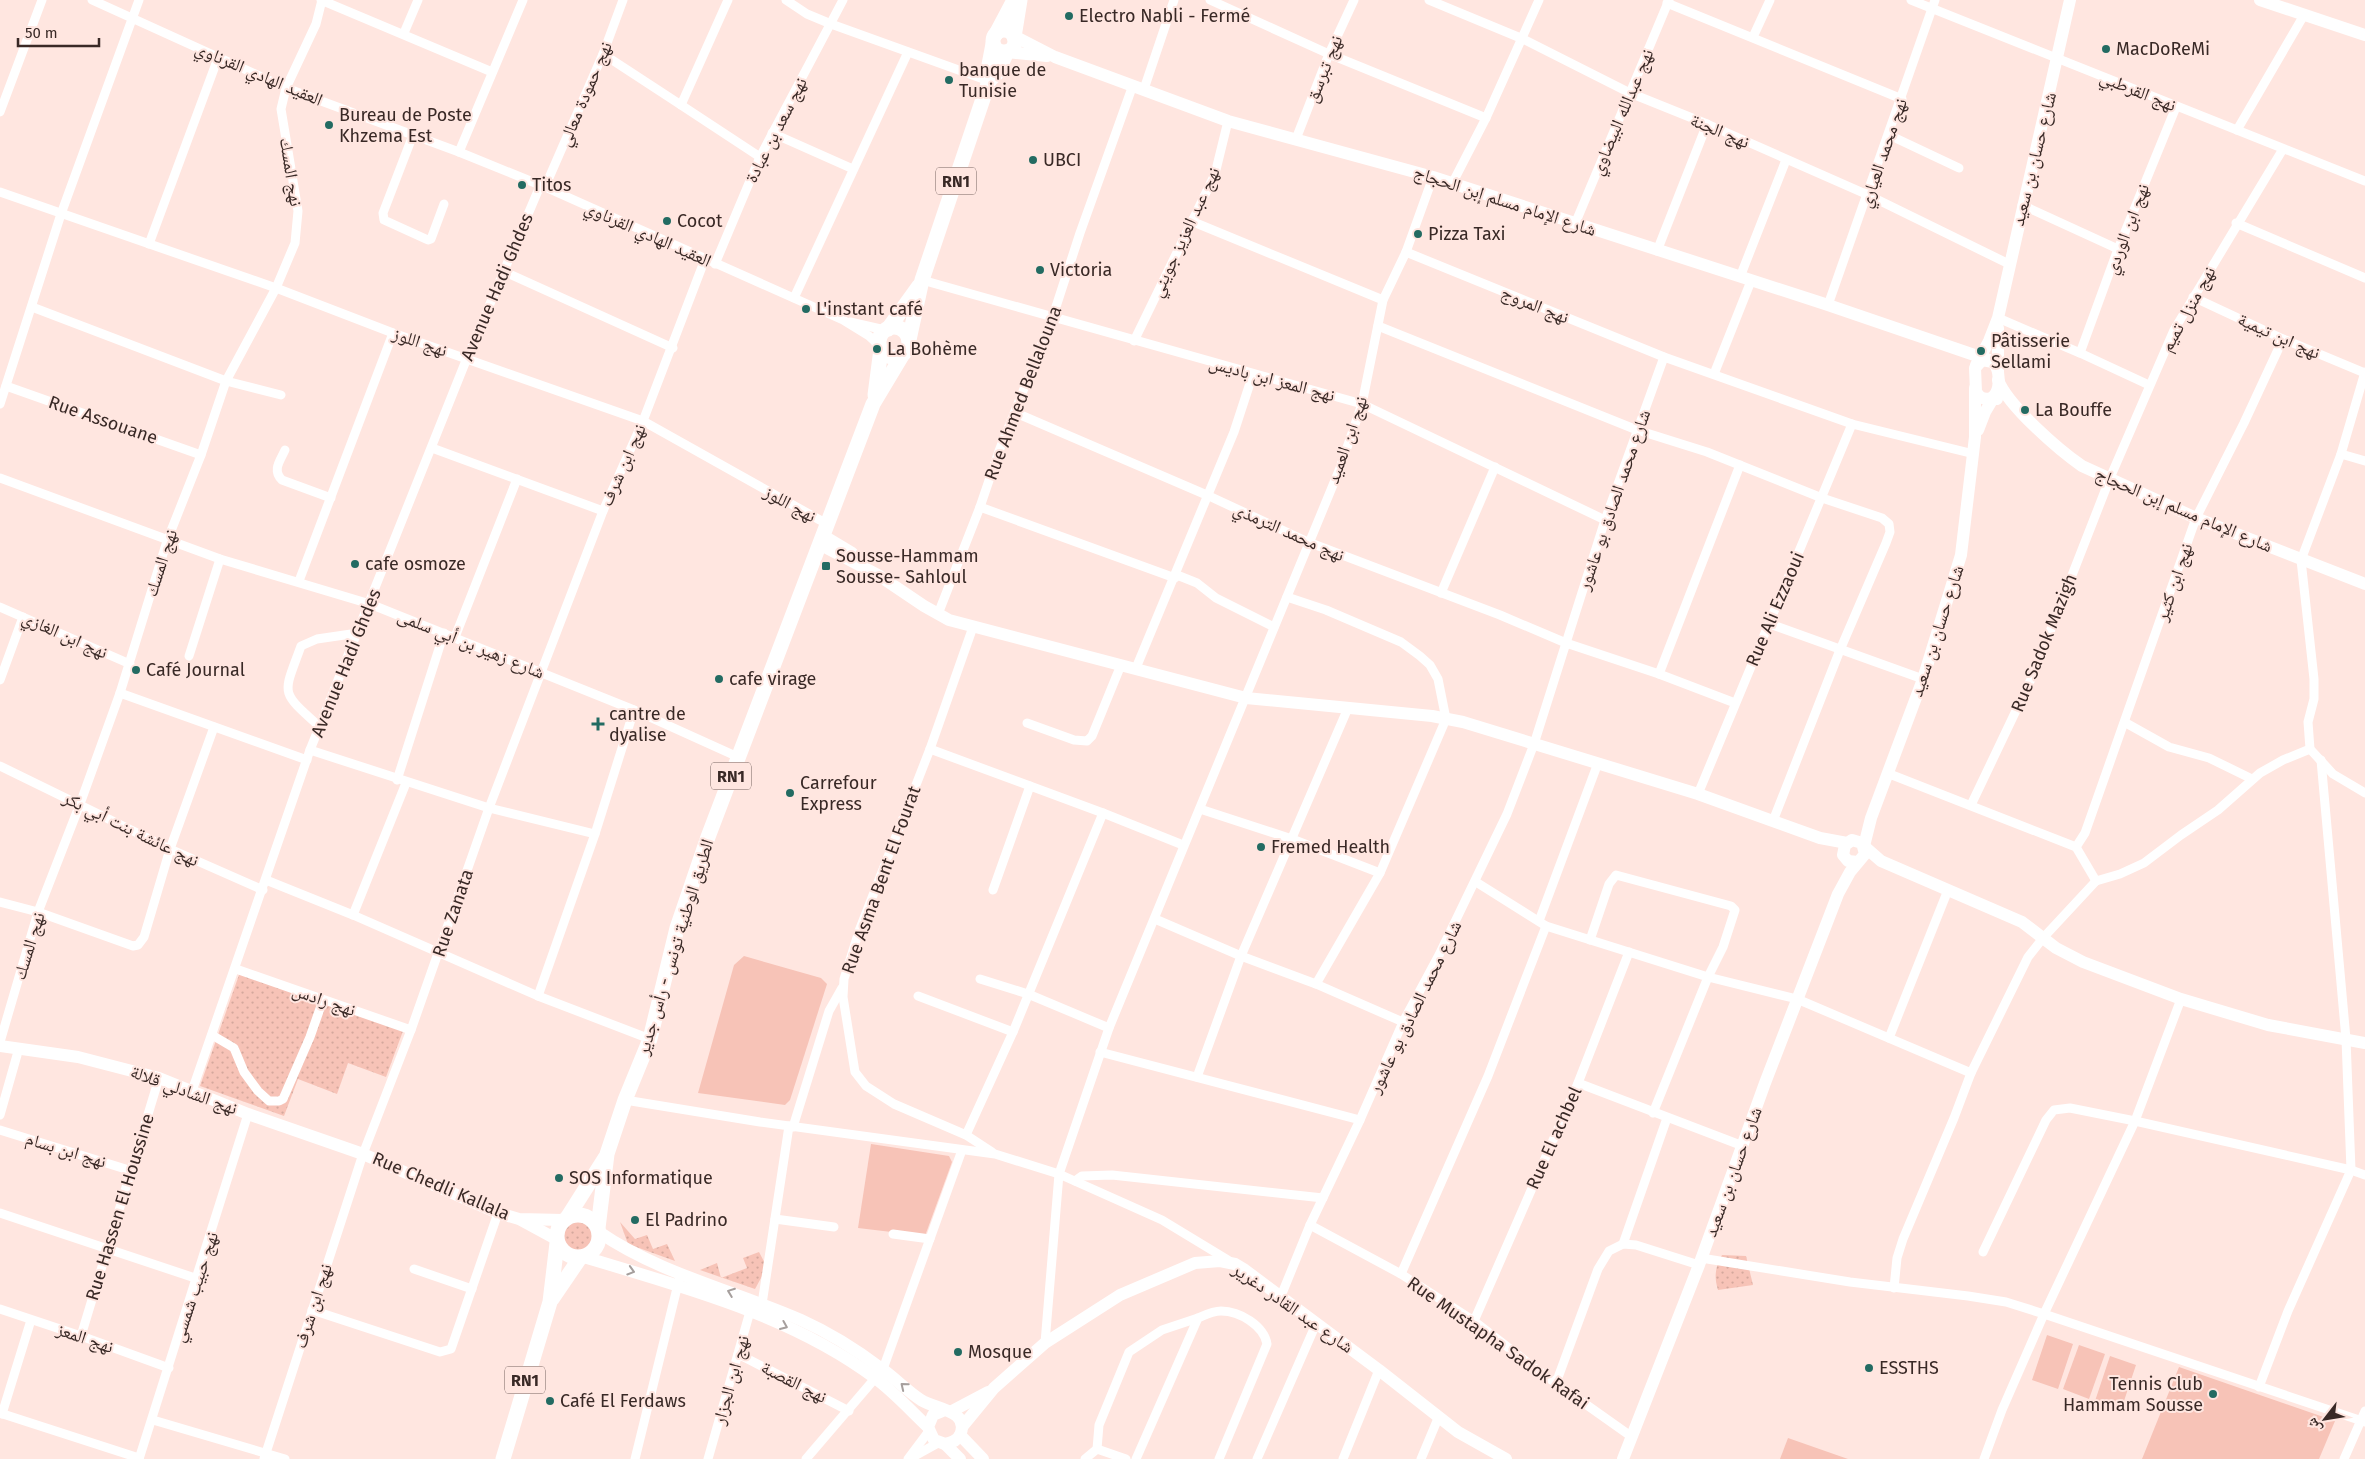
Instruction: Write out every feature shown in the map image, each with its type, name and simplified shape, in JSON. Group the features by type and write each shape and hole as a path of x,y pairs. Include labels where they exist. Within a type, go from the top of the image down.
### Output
{"main road":[{"name":"RN1","path":"903,354 909,345 922,280 989,81 988,70 995,39 1014,0"},
{"name":"RN1","path":"989,81 997,73 1007,52 1012,48 1020,0"},
{"path":"1007,52 997,50 995,39 1002,31 1013,36"},
{"name":"RN1","path":"881,348 880,338 922,280"},
{"path":"886,329 897,327 901,329 909,340"},
{"path":"881,348 884,353 893,357 903,354"},
{"name":"الطريق الوطنية تونس - رأس جدير","path":"873,404 881,348"},
{"name":"الطريق الوطنية تونس - رأس جدير","path":"598,1230 607,1154 625,1100 650,1039 677,928 738,757 873,404 903,354"},
{"name":"الطريق الوطنية تونس - رأس جدير","path":"565,1219 607,1154"},
{"path":"565,1219 582,1215 591,1220 598,1230"},
{"name":"RN1","path":"503,1459 550,1302 558,1229 565,1219"},
{"name":"RN1","path":"550,1302 582,1257 596,1247 598,1230"},
{"path":"557,1241 566,1254 582,1257"}],"street":[{"name":"العقيد الهادي القرناوي","path":"92,0 286,88 459,152 543,187 843,320"},
{"path":"0,404 61,214 139,0"},
{"path":"322,0 492,72"},
{"name":"نهج المسك","path":"0,1042 38,912 120,693 167,540 201,454 226,381 276,288 295,242 298,211 281,109 286,88 316,24 322,0"},
{"path":"404,34 418,0"},
{"path":"459,152 523,0"},
{"name":"نهج حمودة معالي","path":"543,187 603,54 623,0"},
{"path":"681,105 728,0"},
{"path":"786,0 807,14 831,24 989,81"},
{"name":"نهج سعد بن عبادة","path":"715,264 760,157 843,0"},
{"name":"Rue Ahmed Bellalouna","path":"938,614 980,507 999,451 1053,316 1080,233 1174,0"},
{"path":"1210,0 1329,54 1486,118"},
{"name":"نهج تبرسق","path":"1296,139 1329,54 1354,0"},
{"name":"نهج الجنة","path":"1429,0 1522,39 1630,93 1707,124 1868,195 2009,264"},
{"path":"1452,184 1486,118 1539,0"},
{"path":"1754,37 1770,0"},
{"name":"نهج القرطبي","path":"1911,0 1934,5 2058,59 2176,107 2365,180"},
{"name":"شارع حسان بن سعيد","path":"1864,847 1871,818 1923,679 1961,556 1976,437 1975,388 1980,363 1998,318 2022,205 2058,59 2070,0"},
{"path":"2260,0 2304,15 2363,31"},
{"path":"0,112 40,1"},
{"path":"1668,1 1902,99"},
{"name":"نهج عبدالله البيضاوي","path":"1575,224 1668,1"},
{"name":"نهج محمد العياري","path":"1828,305 1890,135 1934,5"},
{"path":"2237,130 2304,15"},
{"path":"1013,36 1055,57"},
{"path":"794,298 908,52"},
{"path":"1007,52 1055,57"},
{"path":"603,54 760,157"},
{"name":"شارع اﻹمام مسلم إبن الحجاج","path":"1055,57 1228,121 1433,177 1954,347 1980,363 1995,364 2003,389 2019,409 2066,455 2082,466 2196,518 2365,584"},
{"path":"149,244 218,58"},
{"name":"نهج ابن الوردي","path":"2080,353 2118,249 2176,107"},
{"name":"نهج عبد العزيز جويني","path":"1134,341 1215,174 1228,121"},
{"path":"1657,251 1707,124"},
{"path":"772,133 853,169"},
{"path":"413,135 383,213 384,220 428,240 431,239 444,204"},
{"path":"1890,135 1959,168"},
{"name":"نهج منزل تميم","path":"2110,478 2148,386 2174,330 2236,223 2283,148"},
{"path":"1714,374 1786,160"},
{"name":"نهج ابن العميد","path":"1044,1344 1059,1174 1109,1028 1340,468 1362,404 1383,300 1406,252 1433,177"},
{"name":"Avenue Hadi Ghdes","path":"192,1091 236,969 310,750 467,358 543,187"},
{"name":"نهج اللوز","path":"0,192 276,288 393,333 643,421 823,534"},
{"path":"2022,205 2118,249"},
{"path":"1191,221 1383,300"},
{"path":"2236,223 2365,278"},
{"name":"نهج المروج","path":"1406,252 1664,357 1852,424 1974,454"},
{"name":"نهج ابن شرف","path":"540,671 603,511 643,421 705,259"},
{"path":"504,272 672,348"},
{"name":"نهج المعز ابن باديس","path":"922,280 1362,404 1605,520"},
{"name":"نهج ابن تيمية","path":"2193,297 2283,340 2365,372"},
{"path":"32,307 226,381 281,395"},
{"path":"1998,318 2080,353 2148,386"},
{"name":"شارع حسان بن سعيد","path":"1976,437 1985,412 1998,391 1998,318"},
{"path":"843,320 886,329"},
{"path":"843,320 869,336 881,348"},
{"path":"1378,326 1637,430 1740,465 1822,498 1882,518 1890,528 1773,821"},
{"path":"299,581 393,333"},
{"name":"نهج ابن كثير","path":"2076,847 2085,833 2126,723 2196,518 2283,340"},
{"name":"شارع محمد الصادق بو عاشور","path":"1281,1296 1310,1225 1360,1120 1403,1022 1476,882 1507,814 1534,744 1605,520 1664,357"},
{"path":"2365,372 2341,454 2301,560 2314,679 2314,699 2308,722 2310,749 2333,774 2365,793"},
{"path":"1136,668 1209,496 1234,432 1253,374"},
{"name":"Rue Assouane","path":"6,386 201,454"},
{"name":"شارع اﻹمام مسلم إبن الحجاج","path":"1975,388 1980,397 1987,400 1994,397 2019,409"},
{"name":"نهج محمد الترمذي","path":"1016,412 1209,496 1308,542 1500,615 1566,643 1659,674 1735,703"},
{"name":"Rue Ali Ezzaoui","path":"1698,794 1852,424"},
{"path":"432,448 603,511"},
{"path":"285,450 276,470 282,480 331,498"},
{"path":"2341,454 2365,461"},
{"path":"1659,674 1740,465"},
{"path":"1441,593 1496,467"},
{"name":"شارع زهير بن أبي سلمى","path":"0,478 220,559 299,581 370,604 634,710 738,757"},
{"name":"Rue Sadok Mazigh","path":"1971,805 2033,675 2110,478"},
{"path":"455,637 517,479"},
{"path":"980,507 1197,583 1220,601 1274,627"},
{"path":"823,534 878,575 949,620 1246,698 1446,718 1698,794 1846,849 1852,862 1881,860"},
{"path":"189,656 220,559"},
{"path":"1287,597 1326,610 1401,642 1420,656 1430,665 1438,679 1446,718 1380,873 1316,984"},
{"name":"نهج ابن الغازي","path":"0,607 130,664"},
{"path":"0,680 22,617"},
{"path":"1770,624 1923,679"},
{"name":"Rue Asma Bent El Fourat","path":"973,627 930,749 859,931 843,986 842,998 856,1072 866,1086 894,1104 966,1135 995,1154"},
{"path":"353,914 401,781 444,633"},
{"path":"320,727 289,698 286,687 301,646 317,639 358,634"},
{"path":"1027,723 1074,740 1087,741 1092,736 1121,665"},
{"name":"Rue Zanata","path":"363,1154 440,952 489,808 540,671"},
{"path":"120,693 307,760"},
{"path":"1197,1077 1240,956 1348,708"},
{"path":"538,996 595,834 634,710"},
{"path":"2126,723 2169,747 2209,758 2252,779"},
{"path":"0,902 38,912 132,946 138,945 144,937 170,849 214,727"},
{"path":"930,749 1104,812 1183,845"},
{"path":"1894,1288 1897,1258 1903,1239 1971,1073 2028,957 2096,881 2126,872 2144,863 2181,834 2218,810 2252,779 2270,766 2310,749"},
{"path":"310,750 489,808 595,834"},
{"path":"2259,1387 2298,1288 2351,1170 2346,1040 2321,760"},
{"path":"1401,1274 1488,1076 1598,764"},
{"name":"نهج عائشة بنت أبي بكر","path":"0,766 170,849 262,890"},
{"path":"1887,773 2076,847 2096,881"},
{"path":"993,890 1030,786"},
{"path":"1200,809 1292,839 1380,873"},
{"path":"966,1135 1013,1032 1104,812"},
{"name":"شارع حسان بن سعيد","path":"1625,1456 1700,1262 1796,999 1838,894 1846,849 1871,818"},
{"path":"1846,849 1856,840 1881,860 2022,922 2056,948 2083,962 2181,999 2268,1025 2365,1043"},
{"path":"1860,861 1865,854 1864,847"},
{"name":"شارع حسان بن سعيد","path":"1838,894 1860,861"},
{"path":"1590,940 1608,884 1616,875 1731,906 1735,911 1731,925 1653,1113"},
{"path":"266,880 353,914 538,996 650,1039"},
{"path":"1476,882 1543,923 1590,940 1708,977 1796,999 1971,1073"},
{"path":"1889,1038 1948,890"},
{"path":"1155,919 1240,956 1316,984 1403,1022"},
{"name":"Rue El achbel","path":"1474,1321 1578,1083 1629,952"},
{"name":"نهج رادس","path":"236,969 411,1030"},
{"path":"980,979 1028,994 1109,1028"},
{"name":"نهج ابن الجزار","path":"708,1459 738,1354 755,1306 775,1219 791,1126 829,1011 843,986"},
{"path":"918,996 1013,1032"},
{"path":"1984,1459 2002,1410 2044,1314 2135,1121 2181,999"},
{"path":"212,1035 234,1048 244,1072 258,1091 269,1100 279,1101 283,1099 310,1037 323,1000"},
{"name":"نهج الشادلي قلالة","path":"0,1046 78,1057 159,1078 248,1114 363,1154"},
{"path":"0,1115 18,1048"},
{"path":"1100,1052 1360,1120"},
{"name":"Rue Hassen El Houssine","path":"81,1336 159,1078"},
{"path":"1578,1083 1742,1146"},
{"path":"625,1100 791,1126 995,1154 1059,1174 1162,1220 1235,1264"},
{"path":"1983,1252 2046,1120 2054,1110 2070,1108 2135,1121 2351,1170 2365,1175"},
{"name":"نهج حبيب شمسي","path":"139,1459 198,1279 248,1114"},
{"path":"1623,1244 1667,1118"},
{"name":"نهج ابن بسام","path":"0,1130 132,1170"},
{"path":"806,1459 879,1374 962,1150"},
{"name":"نهج ابن شرف","path":"265,1456 363,1154"},
{"name":"Rue Chedli Kallala","path":"363,1154 498,1213 519,1219 557,1241"},
{"path":"1075,1181 1082,1176 1112,1175 1323,1198"},
{"path":"0,1213 198,1279"},
{"path":"312,1310 440,1352 445,1352 454,1346 498,1213"},
{"name":"Rue Chedli Kallala","path":"519,1219 565,1219"},
{"path":"775,1219 834,1227"},
{"name":"Rue Mustapha Sadok Rafai","path":"1310,1225 1401,1274 1474,1321 1632,1437"},
{"path":"598,1230 631,1252 679,1279"},
{"path":"893,1234 930,1239"},
{"path":"1556,1383 1602,1260 1609,1250 1623,1244 1636,1245 1700,1262 2006,1302 2363,1421"},
{"path":"582,1257 679,1279 820,1329 879,1374 927,1404 949,1411 961,1421 961,1431 956,1440 942,1443 908,1459"},
{"name":"شارع عبد القادر دغرير","path":"961,1431 994,1388 1044,1344 1120,1295 1170,1272 1195,1263 1220,1261 1235,1264 1281,1296 1458,1432 1506,1459"},
{"path":"414,1269 472,1289"},
{"path":"636,1459 679,1279"},
{"name":"نهج المعز","path":"0,1309 169,1368"},
{"path":"1086,1459 1097,1449 1099,1425 1129,1352 1162,1330 1218,1311 1231,1313 1259,1327 1266,1335 1267,1347 1219,1459"},
{"path":"1136,1459 1198,1318"},
{"path":"31,1320 1,1413 139,1459"},
{"path":"1257,1459 1316,1324"},
{"name":"نهج القصبة","path":"738,1354 850,1410"},
{"path":"1343,1459 1379,1370"},
{"path":"879,1374 928,1429 960,1459"},
{"name":"شارع عبد القادر دغرير","path":"949,1411 994,1388"},
{"path":"2344,1459 2363,1421 2365,1410"},
{"path":"908,1459 928,1429 933,1415 949,1411"},
{"path":"1421,1459 1439,1416"},
{"path":"153,1420 265,1456 285,1459"},
{"path":"961,1431 983,1459"},
{"path":"1097,1449 1126,1459"}],"shaded area":[{"path":"744,956 821,978 827,984 790,1100 785,1105 698,1093 734,965"},
{"path":"240,972 403,1031 386,1077 348,1063 337,1094 298,1079 284,1116 200,1086"},
{"path":"871,1144 949,1156 952,1162 925,1236 858,1228"},
{"path":"578,1222 588,1226 592,1236 588,1246 578,1250 568,1246 564,1236 568,1226"},
{"path":"620,1222 635,1239 647,1235 653,1249 667,1244 675,1261 628,1244"},
{"path":"759,1252 767,1267 755,1289 722,1278 747,1268 743,1258"},
{"path":"1722,1255 1746,1256 1753,1285 1718,1290 1716,1272"},
{"path":"717,1263 721,1277 700,1270"},
{"path":"2047,1335 2073,1344 2058,1389 2032,1380"},
{"path":"2079,1345 2105,1354 2089,1399 2063,1389"},
{"path":"2110,1356 2136,1365 2121,1410 2095,1401"},
{"name":"Tennis Club Hammam Sousse","path":"2179,1367 2335,1421 2319,1459 2142,1459"},
{"path":"1788,1438 1848,1459 1780,1459"}],"place":[{"name":"Electro Nabli - Fermé","path":"1069,16"},
{"name":"MacDoReMi","path":"2106,49"},
{"name":"banque de Tunisie","path":"949,80"},
{"name":"Bureau de Poste Khzema Est","path":"329,125"},
{"name":"UBCI","path":"1033,160"},
{"name":"Titos","path":"522,185"},
{"name":"Cocot","path":"667,221"},
{"name":"Pizza Taxi","path":"1418,234"},
{"name":"Victoria","path":"1040,270"},
{"name":"L'instant café","path":"806,309"},
{"name":"La Bohème","path":"877,349"},
{"name":"Pâtisserie Sellami","path":"1981,351"},
{"name":"La Bouffe","path":"2025,410"},
{"name":"cafe osmoze","path":"355,564"},
{"name":"Sousse-Hammam Sousse- Sahloul","path":"826,566"},
{"name":"Café Journal","path":"136,670"},
{"name":"cafe virage","path":"719,679"},
{"name":"cantre de dyalise","path":"598,724"},
{"name":"Carrefour Express","path":"790,793"},
{"name":"Fremed Health","path":"1261,847"},
{"name":"SOS Informatique","path":"559,1178"},
{"name":"El Padrino","path":"635,1220"},
{"name":"Mosque","path":"958,1352"},
{"name":"ESSTHS","path":"1869,1368"},
{"name":"Tennis Club Hammam Sousse","path":"2213,1394"},
{"name":"Café El Ferdaws","path":"550,1401"}]}
